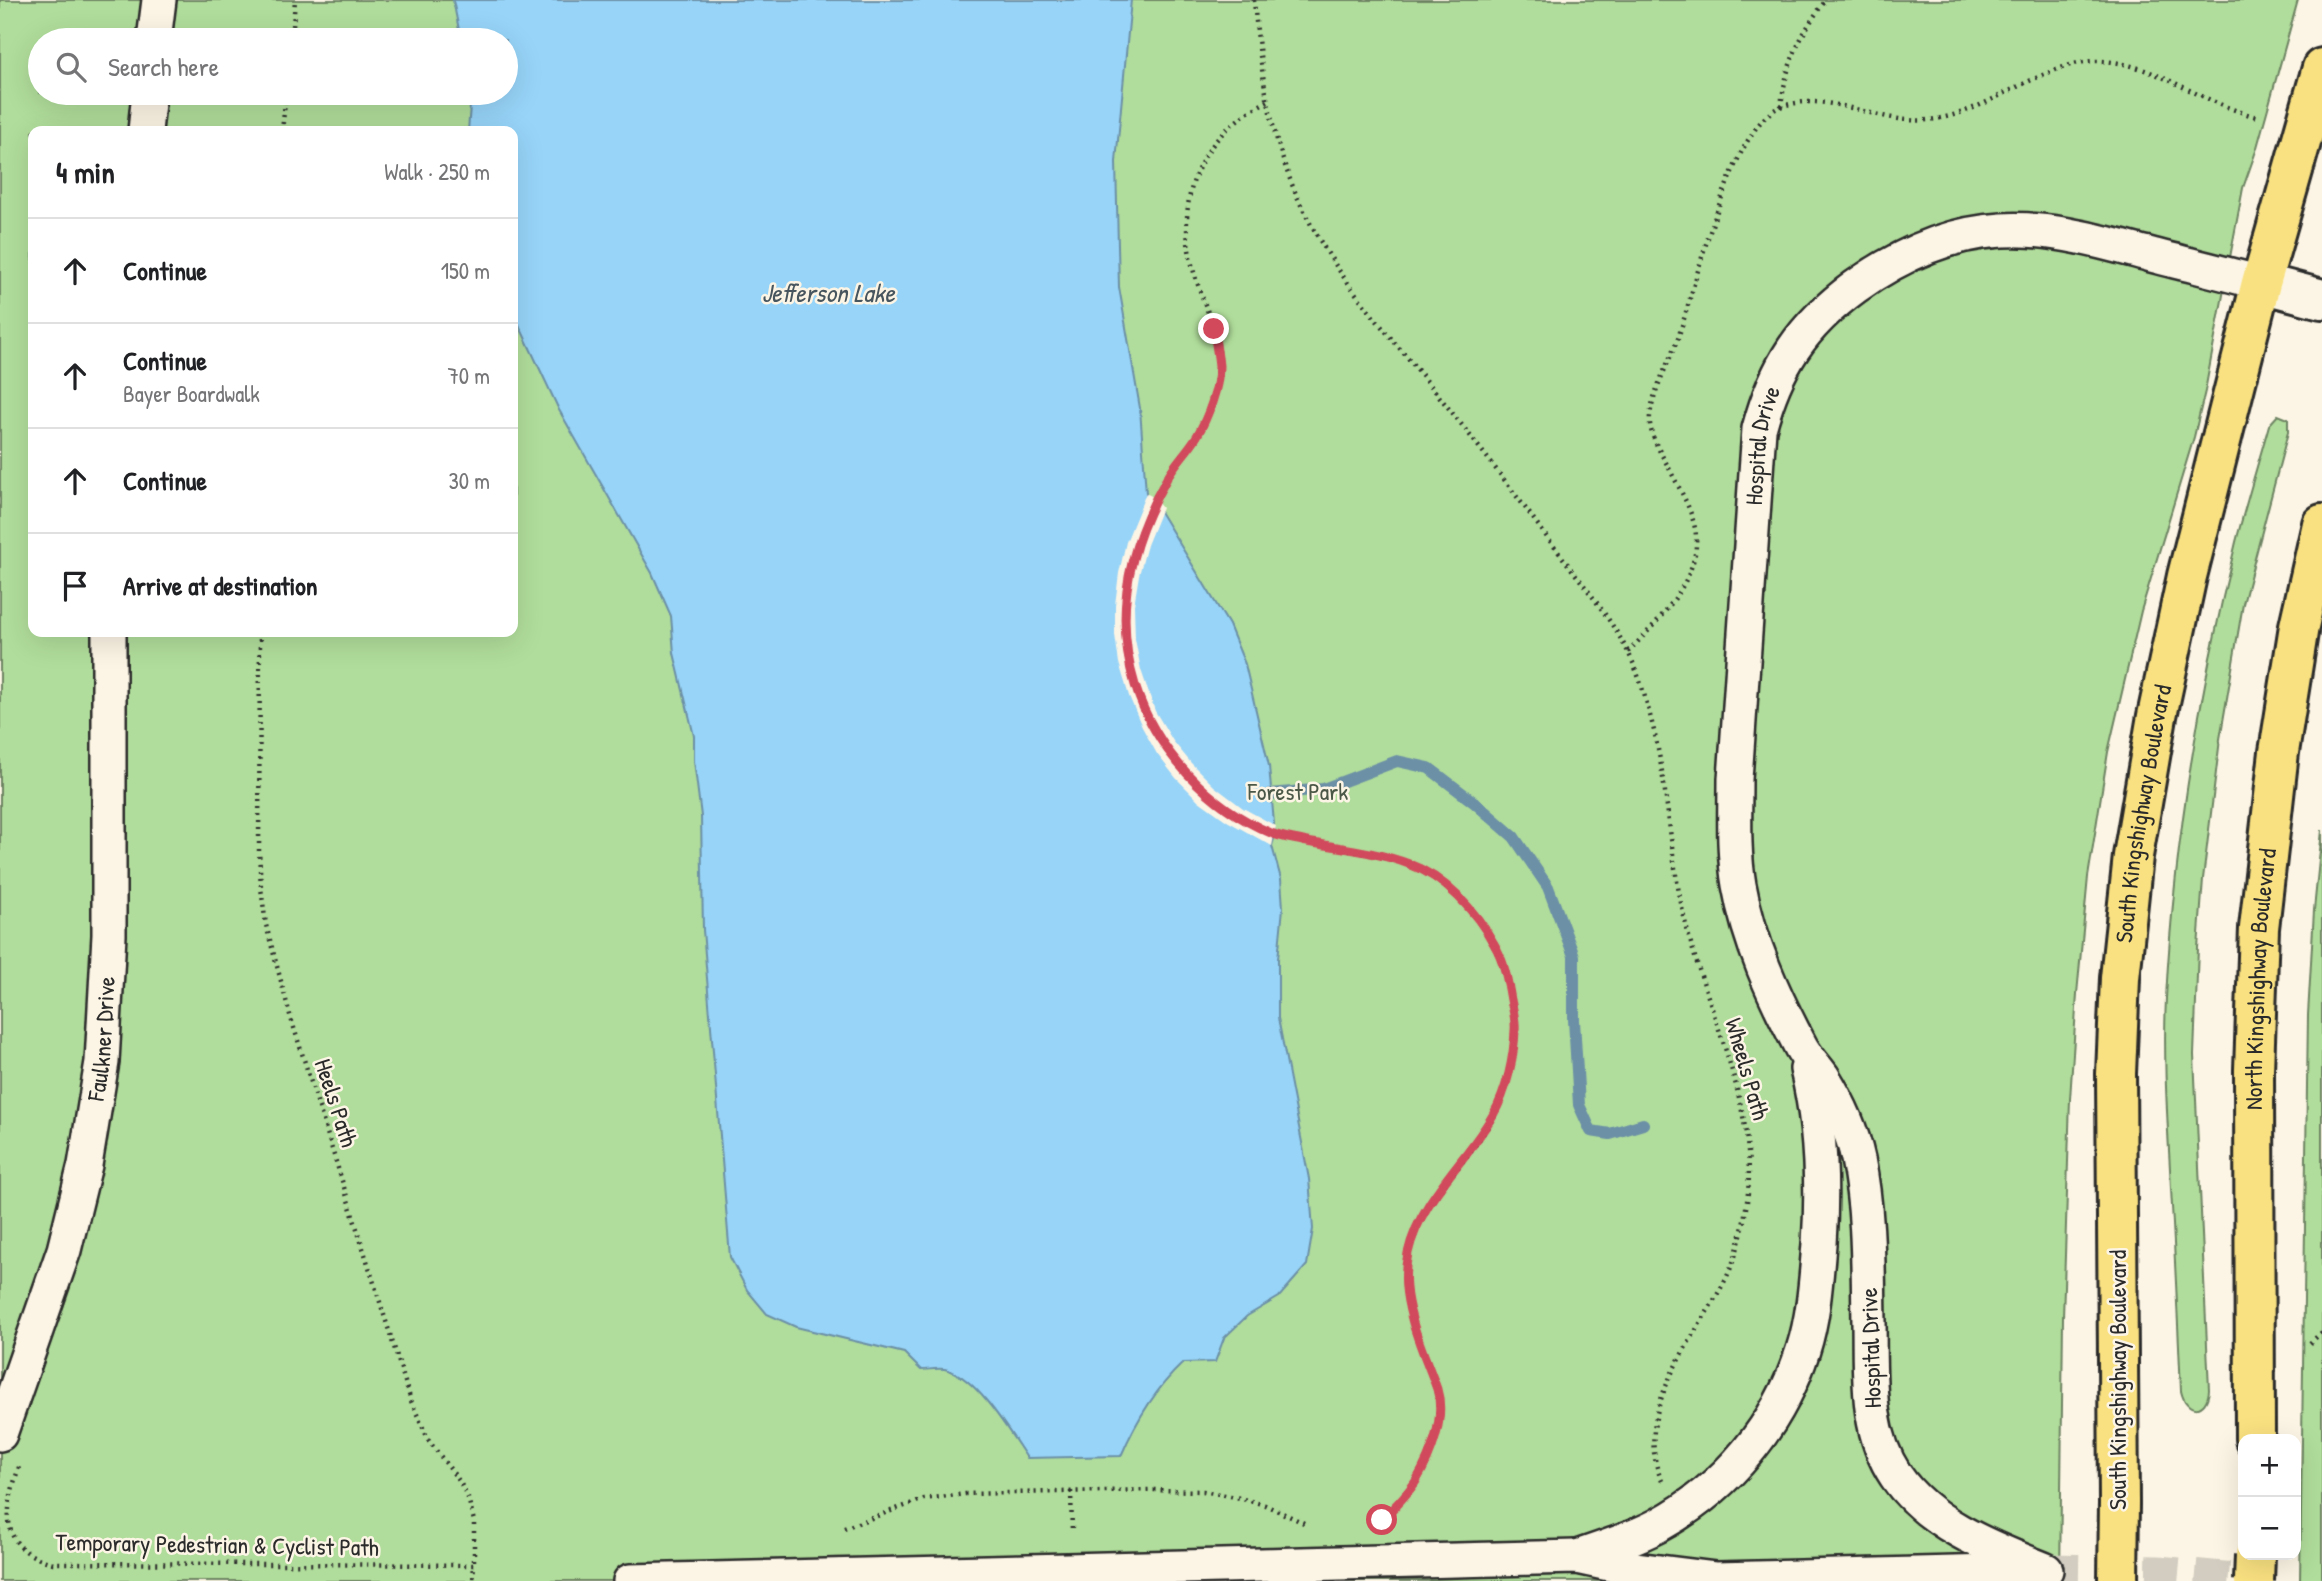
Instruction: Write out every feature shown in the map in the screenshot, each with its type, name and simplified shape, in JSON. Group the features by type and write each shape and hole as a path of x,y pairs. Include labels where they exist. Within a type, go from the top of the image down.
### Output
{"main road":[{"name":"South Kingshighway Boulevard","path":"2118,1581 2116,1074 2120,978 2133,856 2157,716 2187,576 2261,283 2322,68"},
{"name":"North Kingshighway Boulevard","path":"2255,1434 2254,1070 2259,928 2278,752 2299,626 2322,524"},
{"path":"2254,1581 2255,1560"}],"street":[{"path":"156,28 159,0"},
{"path":"146,126 148,105"},
{"name":"Hospital Drive","path":"1577,1557 1628,1568 1716,1579 2046,1570 2001,1552 1930,1511 1897,1477 1881,1448 1871,1408 1868,1271 1864,1195 1858,1156 1841,1109 1823,1077 1803,1050 1772,989 1753,942 1739,885 1734,834 1735,779 1759,429 1767,401 1788,355 1812,325 1874,274 1913,252 1938,243 2002,230 2057,233 2261,283"},
{"path":"2261,283 2322,299"},
{"name":"Faulkner Drive","path":"0,1434 64,1250 85,1165 102,1062 109,935 109,637"},
{"name":"Hospital Drive","path":"1577,1557 1617,1544 1656,1526 1703,1496 1747,1452 1773,1419 1788,1389 1804,1348 1815,1289 1820,1225 1819,1136 1815,1101 1803,1050"},
{"path":"630,1581 1577,1557"}],"path":[{"path":"293,28 295,0"},
{"name":"Wheels Path","path":"1254,0 1258,49 1275,133 1301,206 1340,273 1369,312 1433,389 1595,601 1628,652 1651,717 1667,790 1684,917 1742,1109 1748,1135 1749,1169 1747,1201 1736,1256 1723,1284 1670,1376 1660,1406 1654,1452 1656,1468 1664,1484"},
{"path":"1781,107 1790,61 1802,35 1826,0"},
{"path":"1628,652 1684,583 1691,569 1696,544 1695,526 1688,507 1651,429 1652,408 1678,339 1708,239 1732,173 1744,147 1761,122 1772,112 1807,101 1824,102 1885,117 1925,120 1949,117 2060,69 2099,61 2142,69 2218,104 2257,117"},
{"path":"1268,101 1251,109 1222,132 1204,154 1196,172 1187,208 1187,238 1196,281 1214,329 1219,368 1211,406 1196,437 1168,475 1139,536 1126,589 1125,622 1128,655 1135,686 1148,719 1184,770 1225,808 1275,835 1411,864 1443,884 1472,910 1496,946 1508,981 1516,1026 1509,1071 1495,1113 1420,1219 1408,1253 1404,1288 1414,1327 1438,1394 1438,1426 1415,1483 1382,1520"},
{"path":"283,126 285,105"},
{"name":"Heels Path","path":"260,637 259,851 266,925 294,1028 411,1401 429,1441 460,1482 473,1509 473,1581"},
{"path":"2310,1343 2322,1332"},
{"name":"Temporary Pedestrian & Cyclist Path","path":"19,1466 6,1505 4,1521 8,1534 29,1556 53,1563 474,1563"},
{"path":"844,1528 924,1499 965,1494 1071,1492 1203,1491 1265,1504 1304,1523"},
{"path":"1071,1492 1072,1523"}],"green space":[{"name":"Forest Park","path":"0,0 2298,0 2243,188 2194,437 2141,611 2108,752 2088,877 2070,1099 2063,1318 2060,1581 0,1581"},
{"path":"2278,415 2288,419 2288,432 2243,604 2220,739 2203,879 2194,1055 2209,1390 2204,1404 2196,1408 2187,1404 2181,1391 2165,1070 2170,941 2190,769 2211,655 2248,498 2269,425"},
{"path":"2322,830 2322,1581 2300,1581 2308,1015"}],"water":[{"name":"Jefferson Lake","path":"453,0 1131,0 1116,162 1119,287 1140,408 1146,493 1229,625 1245,664 1269,766 1275,835 1272,846 1281,879 1283,908 1278,959 1278,1018 1309,1179 1313,1229 1307,1265 1279,1297 1247,1316 1224,1338 1215,1362 1183,1363 1173,1373 1147,1406 1121,1456 1027,1458 982,1395 959,1375 945,1369 921,1370 904,1353 796,1327 767,1314 747,1290 730,1257 703,930 701,816 694,761 694,736 674,653 671,616 652,573 559,410 518,323 518,126 468,126 470,105 518,105 518,28 459,28"}],"pier":[{"path":"1146,493 1162,508 1147,545 1139,575 1134,605 1135,639 1141,670 1155,711 1173,741 1214,786 1243,808 1276,826 1272,846 1227,821 1199,801 1176,778 1157,754 1129,696 1119,663 1115,605 1126,542"}],"waterway":[{"path":"1271,794 1323,789 1397,761 1429,768 1514,837 1548,887 1574,956 1574,1020 1579,1105 1591,1131 1610,1134 1643,1124"}],"tunnel":[{"path":"2046,1570 2158,1572 2257,1581"}],"route":[{"path":"1214,329 1219,368 1211,406 1196,437 1168,475 1142,526 1132,556 1126,589 1128,655 1135,686 1148,719 1184,770 1225,808 1249,823 1275,835 1411,864 1443,884 1472,910 1496,946 1508,981 1516,1026 1509,1071 1495,1113 1420,1219 1408,1253 1404,1288 1414,1327 1438,1394 1438,1426 1415,1483 1382,1520"}]}
